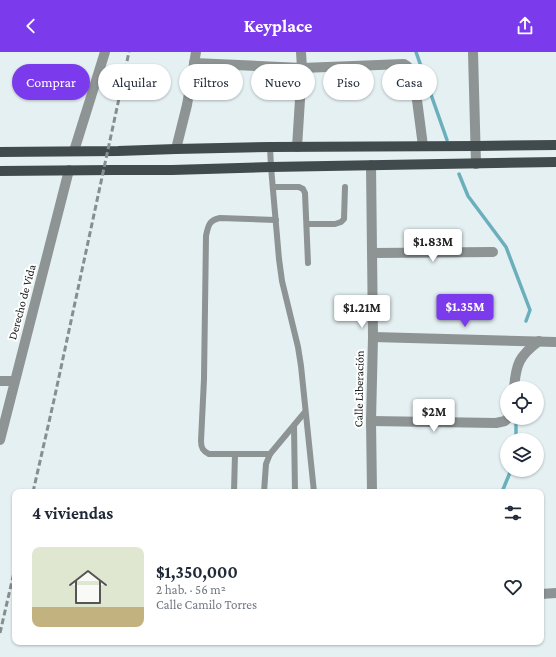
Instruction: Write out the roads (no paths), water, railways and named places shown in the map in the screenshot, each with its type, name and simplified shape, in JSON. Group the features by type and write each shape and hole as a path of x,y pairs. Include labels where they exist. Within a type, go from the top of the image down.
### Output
{"main road":[{"path":"0,152 556,144"},
{"path":"0,171 172,170 556,162"}],"street":[{"path":"74,151 105,52"},
{"path":"176,149 187,105 196,52"},
{"path":"302,52 302,64"},
{"path":"473,52 476,164"},
{"path":"194,63 251,66"},
{"path":"315,67 398,63 409,66 414,77 423,146"},
{"path":"298,147 300,100"},
{"name":"Calle Liberación","path":"371,165 373,337 371,421 372,489"},
{"name":"Derecho de Vida","path":"0,440 69,170"},
{"path":"372,252 493,252"},
{"path":"373,337 556,342"},
{"path":"515,381 518,362 528,349 539,341"},
{"path":"0,381 14,381"},
{"path":"371,421 496,424 500,423"},
{"path":"544,594 556,593"}],"lane":[{"path":"270,147 279,259 282,281 298,347 301,366 314,489"},
{"path":"273,187 299,187 305,193 308,263"},
{"path":"307,224 335,224 341,222 344,219 345,187"},
{"path":"270,454 209,454 201,447 204,379 206,236 209,224 214,219 276,220"},
{"path":"264,489 266,464 270,454 305,412"},
{"path":"294,426 295,489"},
{"path":"234,489 235,454"}],"waterway":[{"path":"416,52 447,140"},
{"path":"459,174 468,196 506,247 530,310 526,321"},
{"path":"516,425 516,433"},
{"path":"503,489 508,477"}],"railway":[{"path":"34,489 129,52"},
{"path":"0,633 12,581"}]}
